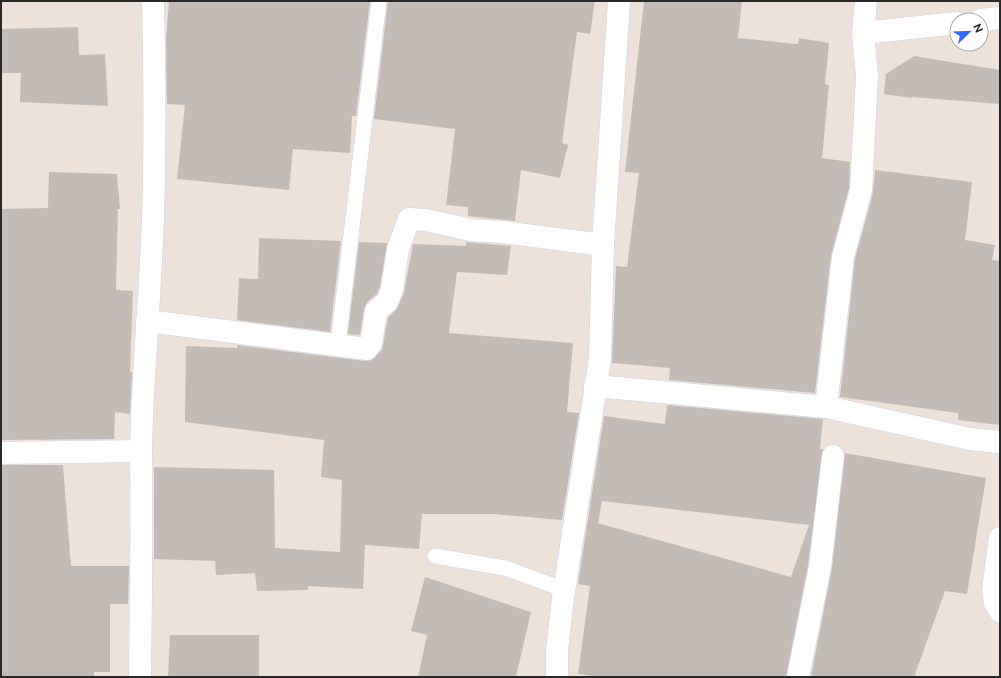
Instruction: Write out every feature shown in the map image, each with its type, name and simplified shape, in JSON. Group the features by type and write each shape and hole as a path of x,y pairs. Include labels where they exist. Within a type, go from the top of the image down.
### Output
{"street":[{"path":"140,677 143,535 141,451 147,321 152,260 156,106 153,1"},
{"path":"557,677 557,650 565,590 600,359 603,245 619,1"},
{"path":"826,407 843,257 861,190 868,76 863,33 866,1"},
{"path":"989,19 1000,18"},
{"path":"863,33 949,24"},
{"path":"147,321 338,344 367,349 370,343 376,310 387,302 392,288 398,249 408,219 426,220 471,230 503,232 603,245"},
{"path":"595,386 826,407 970,439 1000,442"},
{"path":"1,453 141,451"},
{"path":"798,677 820,567 833,456"},
{"path":"1000,538 993,590 995,603 1000,611"}],"lane":[{"path":"338,344 379,1"},
{"path":"435,556 505,568 565,590"}],"building":[{"path":"169,1 370,1 356,116 352,116 350,153 293,149 289,190 177,179 185,105 167,104 166,40"},
{"path":"388,1 595,1 590,34 577,32 562,143 568,145 560,178 521,170 515,221 468,216 468,207 446,205 455,129 374,119"},
{"path":"644,1 742,1 738,38 798,44 799,38 829,43 825,84 829,85 822,158 850,162 849,188 831,256 815,393 669,380 670,368 612,363 616,266 627,267 639,173 625,172"},
{"path":"78,27 79,55 105,54 108,106 20,102 21,73 1,73 1,29"},
{"path":"914,56 1000,70 1000,104 912,98 884,94 886,74"},
{"path":"875,170 972,182 965,240 995,245 992,260 1000,261 1000,425 958,420 958,413 840,397 855,259 873,193"},
{"path":"49,172 117,174 120,209 118,209 116,290 133,291 130,414 115,412 114,439 1,440 1,209 48,208"},
{"path":"259,238 341,241 330,332 237,320 239,278 258,279"},
{"path":"359,242 387,243 380,286 377,294 368,301 364,309 360,335 348,334"},
{"path":"466,242 511,246 507,275 457,272 449,333 573,343 567,412 579,413 562,520 493,514 422,514 419,549 365,545 363,589 308,586 308,590 257,591 255,573 216,575 215,561 154,559 154,467 274,470 275,548 340,552 342,480 321,477 324,440 185,422 186,346 237,348 237,345 365,361 372,360 382,350 388,318 398,307 404,293 413,244 466,246"},
{"path":"667,405 823,419 820,449 823,449 808,565 786,677 598,677 578,674 590,586 578,584 604,416 665,424","holes":["602,501 809,525 791,577 594,522 598,523"]},
{"path":"845,453 986,478 967,594 945,591 914,677 811,677 832,568"},
{"path":"1,465 63,465 71,566 129,566 128,604 110,604 110,672 94,672 94,677 1,677"},
{"path":"425,577 531,612 516,677 418,677 427,635 411,631"},
{"path":"170,635 259,635 259,677 168,677"}]}
